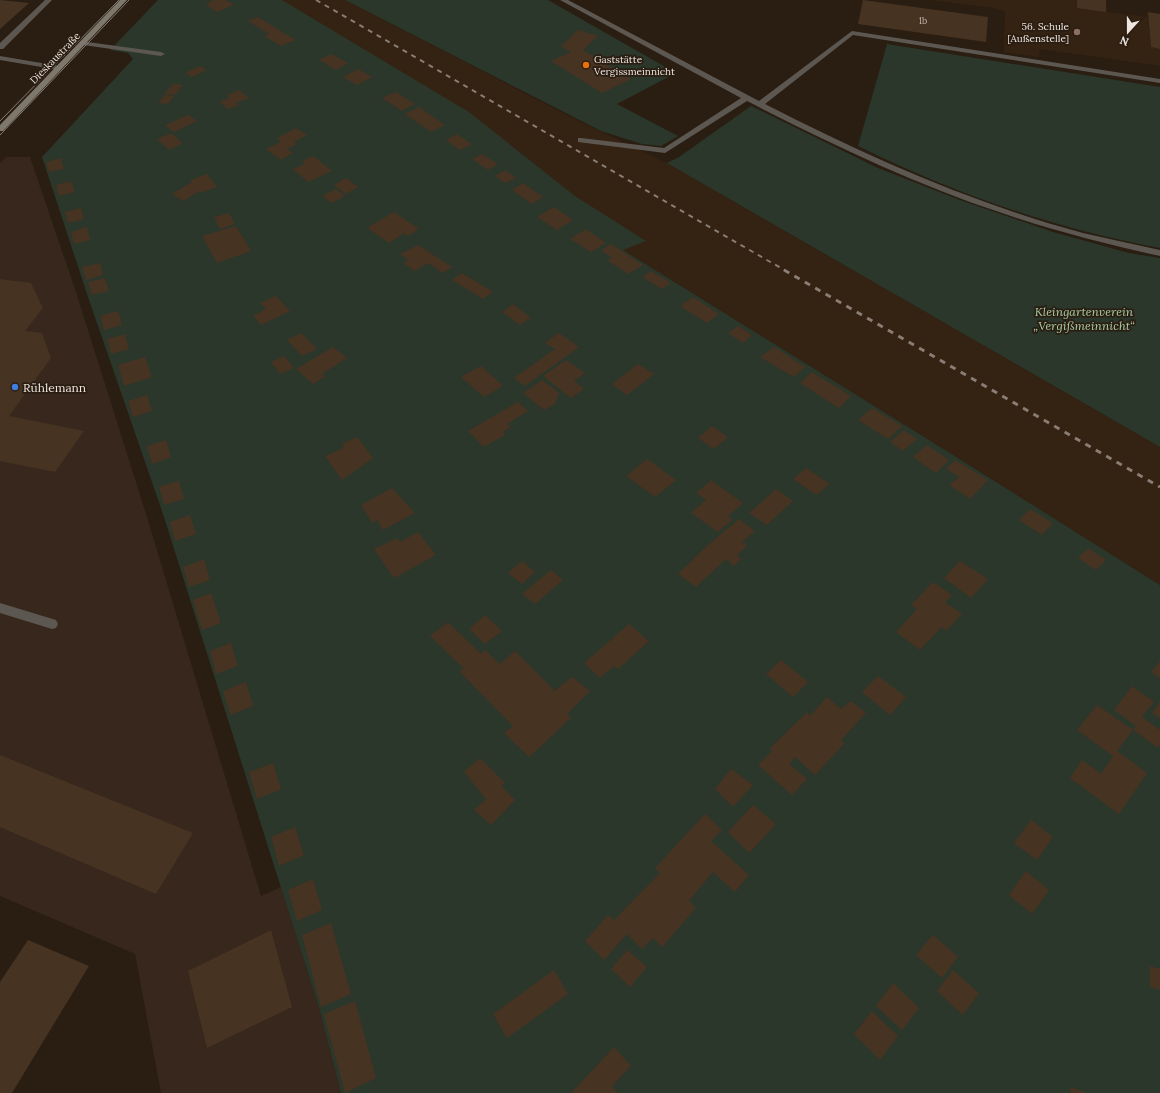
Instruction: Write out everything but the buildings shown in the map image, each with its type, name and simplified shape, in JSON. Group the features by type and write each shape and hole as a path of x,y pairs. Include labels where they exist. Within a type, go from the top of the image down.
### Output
{"main road":[{"name":"Dieskaustraße","path":"0,128 60,68 124,0"}],"lane":[{"path":"0,47 49,0"},
{"path":"563,0 760,104 875,160 964,197 1054,227 1108,242 1160,253"},
{"path":"760,104 852,33 1160,81"},
{"path":"83,43 161,54"},
{"path":"0,58 60,68"},
{"path":"580,140 665,152 747,97"},
{"path":"0,608 52,624"}],"shaded area":[{"path":"237,0 345,0 575,119 667,163 1160,447 1160,585 623,250"},
{"name":"56. Schule [Außenstelle]","path":"928,0 1106,0 1107,12 1148,17 1151,47 1160,49 1160,66 1040,49 1039,57 1004,52 1005,12 994,8"},
{"path":"6,157 30,157 76,292 147,517 261,896 281,887 319,1008 341,1093 161,1093 135,954 0,896 0,163"}],"green space":[{"path":"158,0 282,0 469,112 575,196 646,241 623,250 1160,585 1160,1093 341,1093 319,1008 163,514 88,297 42,157 133,59 128,53 110,50"},
{"path":"345,0 548,0 676,73 617,104 678,136 661,146 642,144 601,131"},
{"path":"887,44 1160,87 1160,248 1082,231 1005,208 930,179 858,146"},
{"name":"Kleingartenverein „Vergißmeinnicht“","path":"751,106 878,168 960,200 1053,232 1129,253 1160,258 1160,447 667,163 679,157"}],"tram line":[{"path":"0,121 119,0"},
{"path":"0,135 129,0"}],"railway":[{"path":"316,0 786,271"},
{"path":"784,270 1160,487"}],"place":[{"name":"56. Schule [Außenstelle]","path":"1077,32"},
{"name":"Gaststätte Vergissmeinnicht","path":"586,65"},
{"name":"Rühlemann","path":"15,387"}]}
